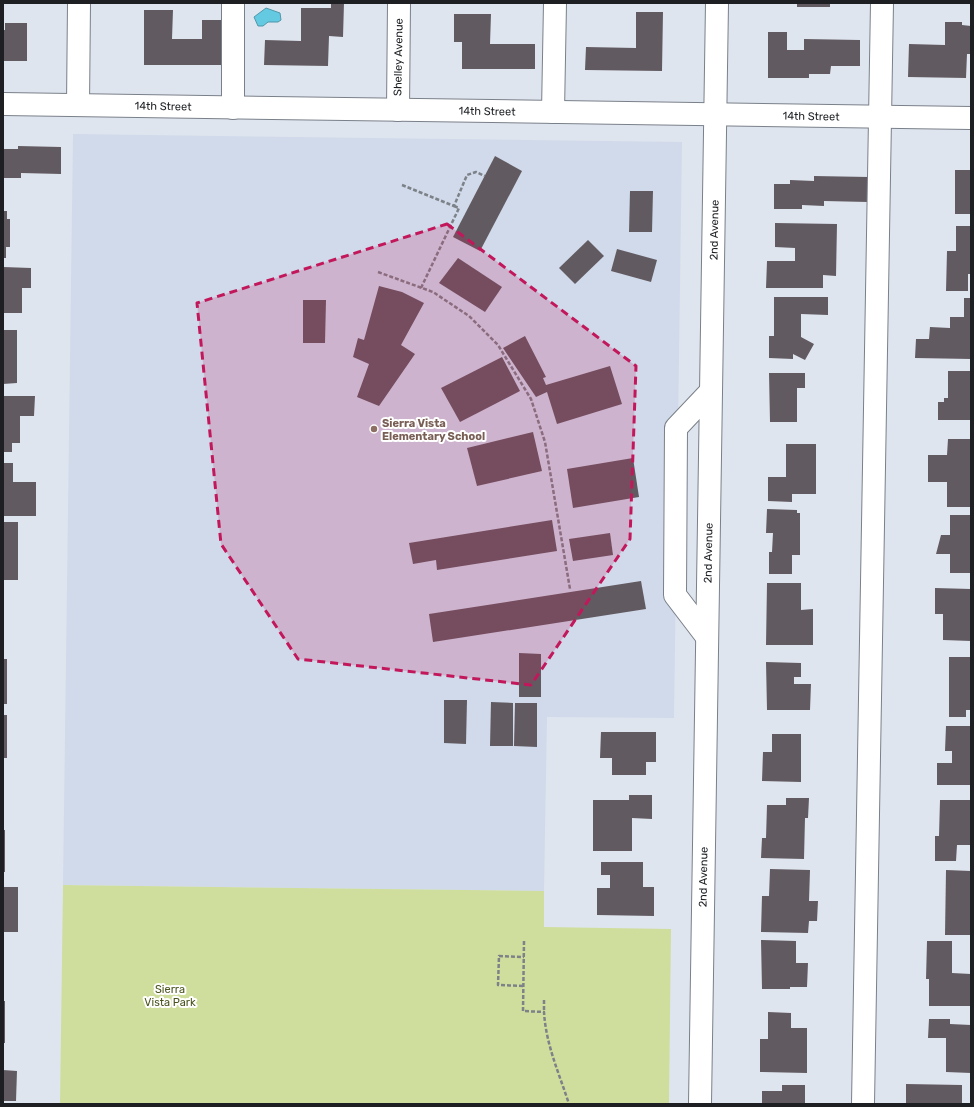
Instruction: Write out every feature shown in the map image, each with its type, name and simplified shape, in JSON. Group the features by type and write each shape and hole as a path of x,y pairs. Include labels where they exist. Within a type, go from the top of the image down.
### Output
{"street":[{"path":"78,105 79,3"},
{"path":"232,108 233,3"},
{"name":"Shelley Avenue","path":"398,110 399,3"},
{"path":"553,112 555,3"},
{"name":"2nd Avenue","path":"700,1104 717,3"},
{"path":"863,1104 882,3"},
{"name":"14th Street","path":"3,104 971,118"},
{"path":"707,637 675,595 676,428 711,391"}],"path":[{"path":"454,206 467,175 476,172 485,176"},
{"path":"402,185 459,208 421,288"},
{"path":"378,272 433,292 469,316 498,346 532,400 545,442 570,589"},
{"path":"524,941 523,1011 544,1012"},
{"path":"523,986 498,986 499,956 524,957"},
{"path":"544,1000 545,1028 549,1045 569,1104"}],"highlighted area":[{"path":"447,224 636,366 630,539 531,685 298,659 221,544 197,303"}],"shaded area":[{"name":"Sierra Vista Elementary School","path":"73,134 682,142 674,718 547,717 544,891 63,885"}],"green space":[{"name":"Sierra Vista Park","path":"63,885 544,891 544,927 671,929 669,1104 60,1104"}],"water":[{"path":"266,8 280,13 281,20 278,22 268,22 263,26 258,26 254,17"}],"building":[{"path":"331,3 344,3 343,37 329,36 328,66 264,65 265,40 301,41 301,8 331,8"},
{"path":"797,3 830,3 830,7 797,7"},
{"path":"144,10 173,10 172,39 202,39 202,20 227,20 227,65 144,65"},
{"path":"636,12 663,12 662,71 585,70 586,47 636,48"},
{"path":"454,14 491,14 490,44 535,44 535,69 462,69 462,42 454,42"},
{"path":"945,22 962,22 962,25 971,26 971,54 967,54 966,78 908,77 909,44 945,45"},
{"path":"5,23 27,23 27,61 3,61 3,30 5,30"},
{"path":"768,32 787,32 787,50 804,50 804,39 860,40 860,66 831,66 830,74 809,74 809,78 768,78"},
{"path":"18,146 61,147 61,174 21,173 21,178 3,178 3,149 18,149"},
{"path":"495,156 522,171 480,251 453,237"},
{"path":"955,170 971,170 971,214 955,214"},
{"path":"814,176 869,177 868,202 824,201 824,206 802,205 802,209 774,209 774,184 790,184 790,180 814,181"},
{"path":"630,191 653,191 652,232 629,232"},
{"path":"3,211 7,211 7,219 10,219 10,247 6,247 6,258 3,258"},
{"path":"775,223 837,224 836,276 823,275 823,288 766,288 767,261 795,261 795,248 775,247"},
{"path":"956,226 971,226 971,274 968,274 968,291 946,291 947,251 956,251"},
{"path":"588,240 604,256 575,284 559,268"},
{"path":"617,249 657,260 651,282 611,271"},
{"path":"458,258 502,287 485,312 439,283"},
{"path":"3,267 31,268 31,288 22,288 22,313 3,313"},
{"path":"379,286 402,292 424,303 401,345 415,354 379,406 357,397 369,364 353,357 358,338 364,340"},
{"path":"774,297 828,297 828,315 801,314 801,337 814,344 805,360 793,354 793,359 769,358 769,336 774,336"},
{"path":"964,298 971,298 971,359 915,358 916,339 929,339 930,327 950,328 950,317 964,317"},
{"path":"303,300 326,300 325,343 303,343"},
{"path":"3,330 17,330 17,383 3,384"},
{"path":"525,336 546,377 543,378 546,385 610,366 622,404 557,424 547,392 536,397 503,348"},
{"path":"502,357 520,391 460,422 441,388"},
{"path":"948,371 971,371 971,420 938,420 938,402 944,402 944,398 948,398"},
{"path":"769,373 805,373 805,388 797,388 797,422 770,422"},
{"path":"3,396 35,396 34,416 20,416 20,443 12,443 12,452 3,452"},
{"path":"533,432 542,471 477,486 467,448"},
{"path":"948,439 971,439 970,507 947,507 947,482 928,482 928,455 947,455"},
{"path":"786,444 816,444 816,494 792,494 792,502 768,501 768,477 786,477"},
{"path":"633,458 639,497 573,508 567,469"},
{"path":"3,463 13,463 13,482 36,482 36,516 3,516"},
{"path":"767,509 797,510 797,513 800,513 800,555 792,555 792,574 769,574 769,552 772,552 773,533 766,533"},
{"path":"950,515 971,515 971,573 950,573 950,554 936,554 941,535 950,535"},
{"path":"552,520 557,551 437,570 436,560 413,564 409,543"},
{"path":"3,522 18,522 18,580 3,580"},
{"path":"610,533 613,555 573,561 569,539"},
{"path":"641,581 646,609 433,642 429,614"},
{"path":"767,583 801,583 801,610 813,609 813,645 766,645"},
{"path":"935,588 971,589 971,641 943,640 943,614 935,614"},
{"path":"519,653 541,654 541,697 519,697"},
{"path":"949,657 971,657 971,710 966,710 966,717 949,717"},
{"path":"3,659 7,659 7,704 3,704"},
{"path":"766,662 801,663 801,677 794,677 794,684 811,684 810,710 767,710"},
{"path":"444,700 467,700 466,744 444,743"},
{"path":"491,702 513,703 513,746 490,746"},
{"path":"515,703 537,703 537,747 514,746"},
{"path":"3,715 7,715 7,758 3,758"},
{"path":"946,726 971,726 971,785 937,785 937,763 952,763 952,751 945,751"},
{"path":"601,732 656,732 656,762 646,762 646,775 612,775 612,758 600,758"},
{"path":"772,734 801,734 801,782 762,781 763,752 772,752"},
{"path":"629,795 652,795 652,819 632,818 632,851 593,851 593,800 629,800"},
{"path":"786,798 809,798 808,818 805,818 804,859 761,858 762,838 766,838 767,805 786,805"},
{"path":"940,800 971,800 971,845 957,845 956,861 935,861 935,836 939,836"},
{"path":"3,830 5,830 5,872 3,872"},
{"path":"601,862 643,862 643,887 654,887 654,916 597,915 597,888 610,888 610,875 601,875"},
{"path":"770,869 810,870 809,901 818,901 817,921 809,921 808,933 761,932 762,896 769,896"},
{"path":"946,870 971,871 971,935 945,935"},
{"path":"3,887 18,887 18,932 3,932"},
{"path":"761,940 796,941 796,963 808,963 807,987 790,987 790,989 762,989"},
{"path":"927,941 952,941 952,973 971,974 971,1006 929,1006 929,979 926,979"},
{"path":"3,1001 5,1001 5,1043 3,1043"},
{"path":"768,1012 791,1013 791,1028 807,1028 807,1073 760,1072 760,1039 768,1039"},
{"path":"929,1019 950,1019 950,1024 971,1025 971,1073 946,1072 946,1038 928,1038"},
{"path":"3,1070 17,1071 16,1101 3,1101"},
{"path":"906,1084 962,1085 962,1104 906,1104"},
{"path":"782,1085 805,1085 805,1104 762,1104 762,1091 782,1091"}],"place":[{"name":"Sierra Vista Elementary School","path":"374,429"}]}
